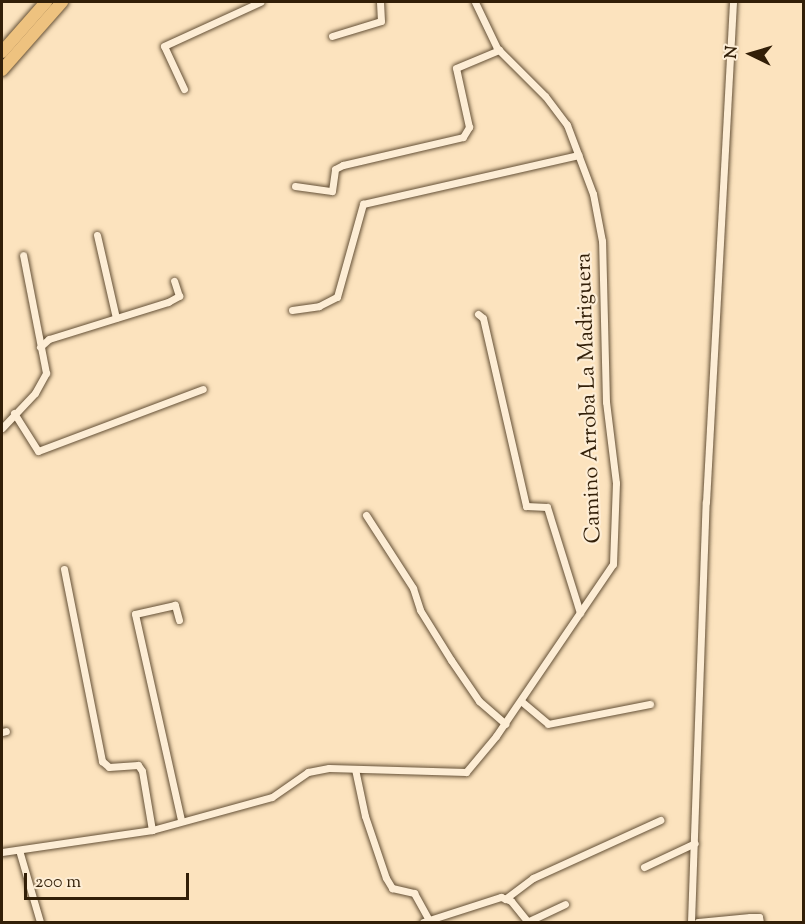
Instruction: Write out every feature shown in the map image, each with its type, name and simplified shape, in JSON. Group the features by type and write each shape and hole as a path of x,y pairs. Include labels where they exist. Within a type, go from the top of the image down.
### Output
{"highway":[{"path":"2,52 46,2"},
{"path":"2,70 62,2"}],"street":[{"path":"184,89 164,46 260,2"},
{"path":"332,36 381,21 380,2"},
{"name":"Camino Arroba La Madriguera","path":"2,852 152,830 181,820 272,797 308,772 355,769 466,772 475,766 505,724 613,564 616,483 606,402 602,241 593,194 578,155 556,110 499,50 475,2"},
{"path":"691,922 706,502 733,2"},
{"path":"295,186 332,191 335,169 343,165 463,137 469,127 456,68 499,50"},
{"path":"292,310 319,306 338,297 363,204 578,155"},
{"path":"97,235 116,318"},
{"path":"2,428 44,380 23,255"},
{"path":"40,349 41,343 50,339 179,296 174,281"},
{"path":"478,314 483,318 526,506 547,507 580,614"},
{"path":"14,413 38,451 203,389"},
{"path":"366,515 414,588 420,610 479,701 505,724"},
{"path":"64,569 102,761 109,767 138,765 142,771 152,830"},
{"path":"179,620 175,605 135,614 181,820"},
{"path":"521,701 548,724 650,704"},
{"path":"355,769 386,878 392,888 414,893 426,920 479,902 504,899 533,878 660,820"},
{"path":"644,867 695,843"},
{"path":"19,850 40,922"},
{"path":"504,899 527,922 565,904"},
{"path":"698,922 750,917 759,917 760,922"}]}
